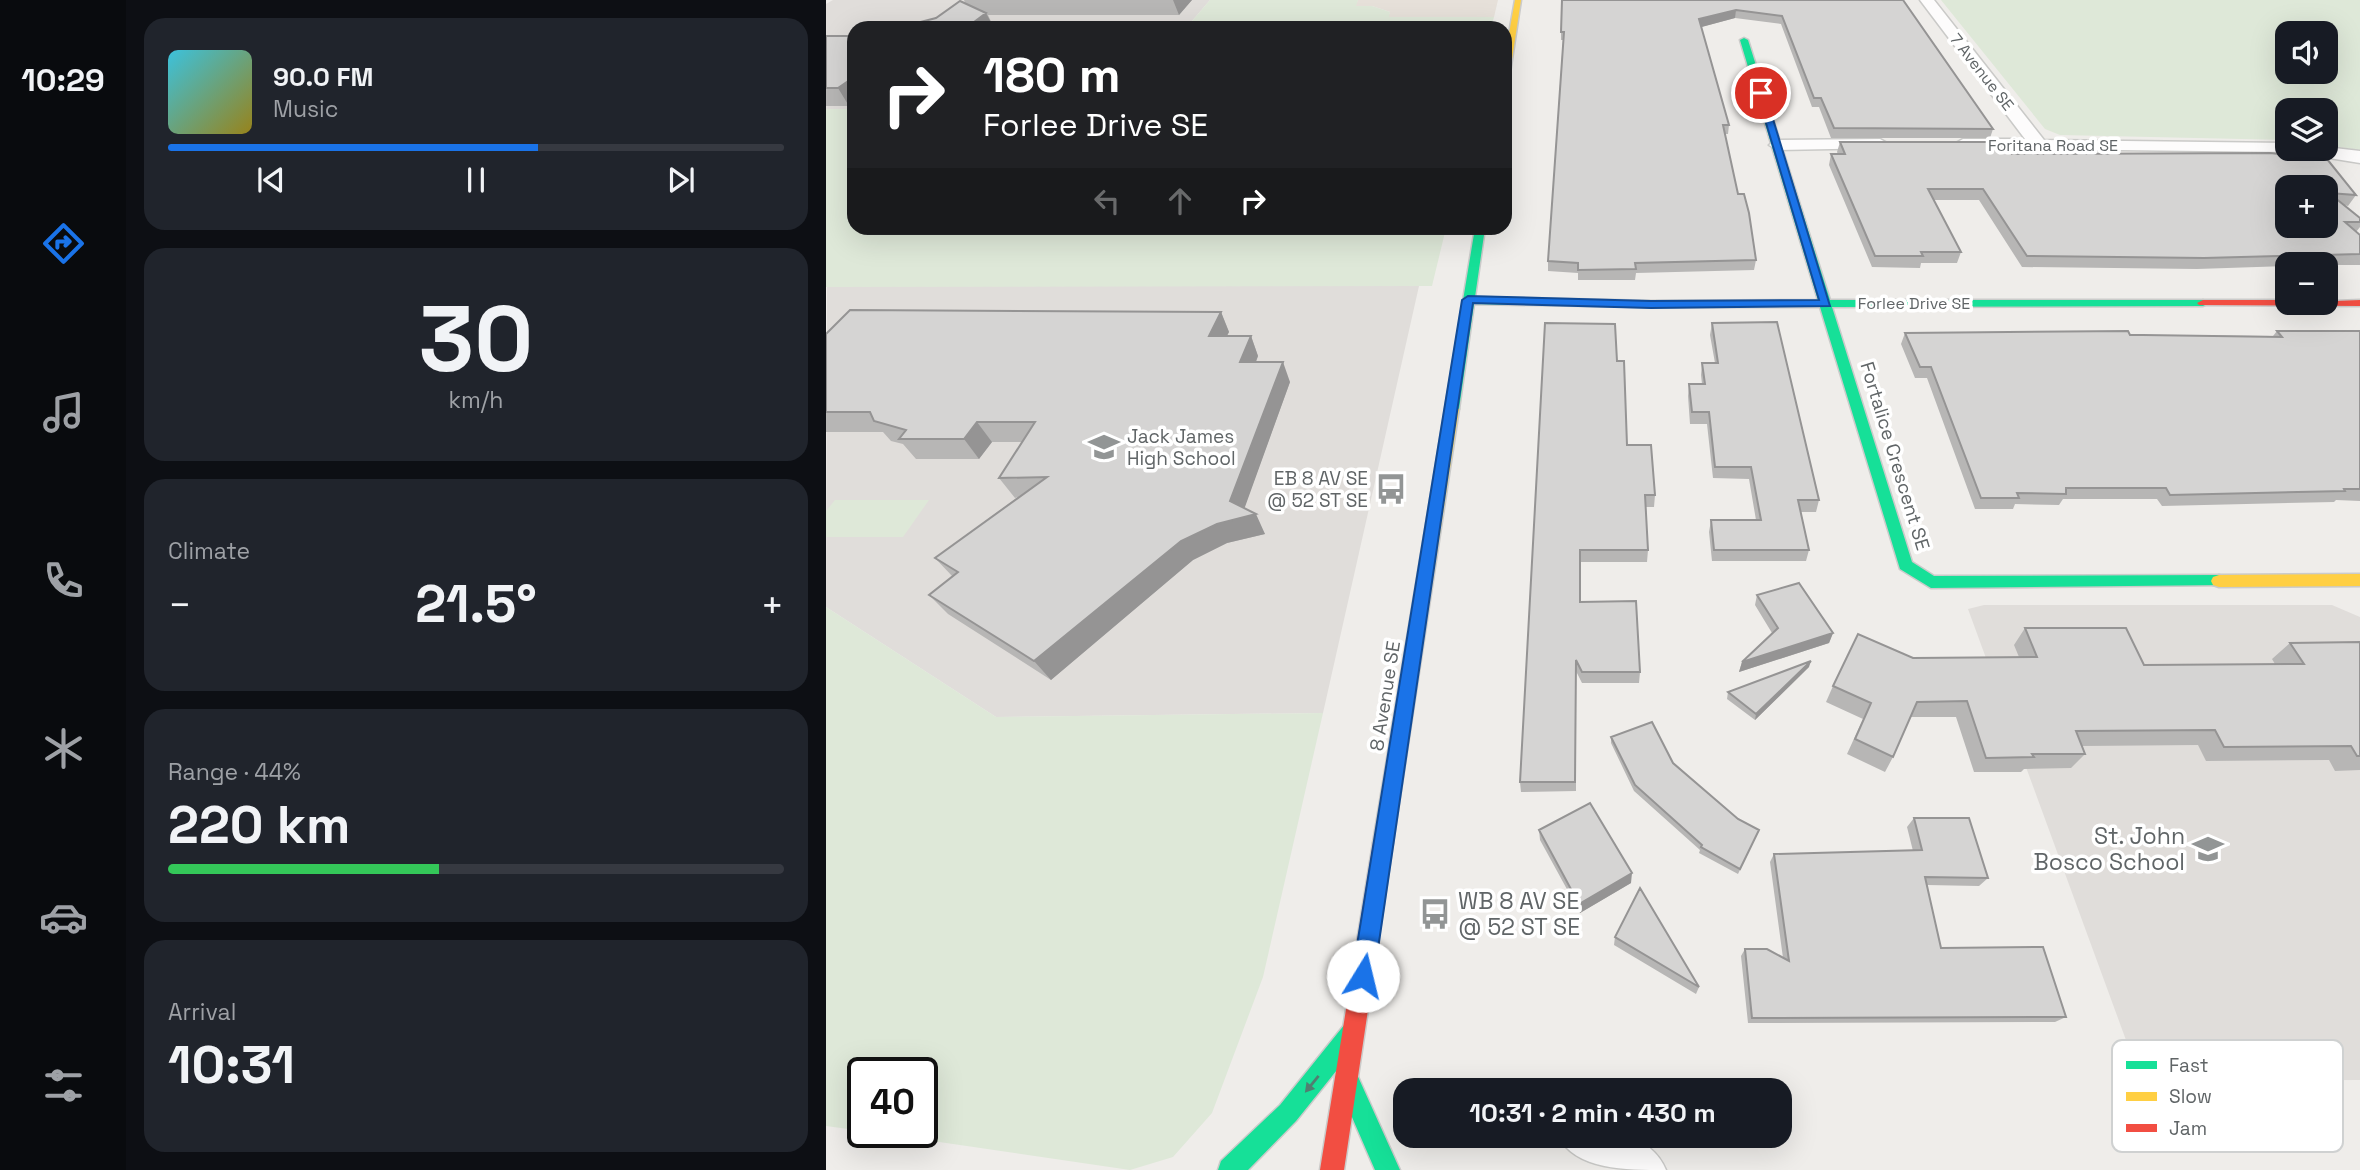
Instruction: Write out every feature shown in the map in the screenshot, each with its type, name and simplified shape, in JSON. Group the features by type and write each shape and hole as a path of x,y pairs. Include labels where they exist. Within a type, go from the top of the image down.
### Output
{"street":[{"path":"1512,36 1518,0"},
{"name":"7 Avenue SE","path":"1927,0 2038,145"},
{"name":"Fortalice Crescent SE","path":"1744,40 1905,565 1931,582 2360,580"},
{"path":"1778,145 1901,144"},
{"name":"Foritana Road SE","path":"1942,144 2275,148"},
{"path":"2338,154 2360,157"},
{"name":"8 Avenue SE","path":"1332,1170 1479,235"},
{"name":"Forlee Drive SE","path":"1468,300 1651,304 2360,303"},
{"path":"1230,1170 1288,1113 1354,1031"},
{"path":"1347,1078 1388,1170"},
{"path":"1603,1148 1641,1170"}],"shaded area":[{"path":"833,0 1210,0 1192,21 847,21 847,109 826,109 826,4"},
{"path":"1358,0 1498,0 1494,17 1388,17 1390,12 1372,6 1355,6"},
{"name":"Jack James High School","path":"827,286 1419,286 1323,713 996,717 826,607"},
{"name":"St. John Bosco School","path":"1984,605 2332,605 2360,617 2360,1080 2343,1080 2343,1040 2126,1040 1968,609"}],"green space":[{"path":"1210,0 1358,0 1356,6 1372,6 1390,12 1389,17 1494,17 1493,21 1192,21"},
{"path":"1941,0 2360,0 2360,150 2338,147 2338,98 2275,98 2275,140 2060,135 2045,129"},
{"path":"826,109 847,109 847,235 1444,235 1432,286 826,287"},
{"path":"835,500 929,500 903,537 826,537 826,511"},
{"path":"826,607 996,717 1323,713 1263,977 1212,1113 1173,1157 1130,1170 938,1142 938,1057 847,1057 847,1129 826,1126"}],"building":[{"path":"1562,0 1903,0 1993,129 1834,128 1821,98 1814,98 1782,16 1736,10 1699,19 1729,125 1723,125 1738,194 1744,194 1749,213 1756,260 1635,263 1636,269 1578,270 1578,263 1548,261 1564,32 1561,32"},
{"path":"960,1 986,13 975,21 924,21 936,18"},
{"path":"826,36 847,36 847,82 838,88 826,88"},
{"path":"1840,142 2004,142 2012,154 2270,153 2275,154 2275,161 2329,161 2356,195 2338,194 2338,175 2275,175 2275,238 2338,238 2338,200 2360,218 2360,222 2345,222 2360,235 2360,254 2275,252 2275,256 2204,258 2027,256 1983,189 1928,189 1961,252 1921,252 1923,256 1875,256 1831,154 1845,154"},
{"path":"850,310 1221,312 1209,336 1251,336 1240,362 1283,362 1230,501 1256,514 1217,524 1181,541 1034,661 929,595 958,572 935,558 1047,477 999,478 1035,422 977,422 964,439 899,439 906,430 874,421 870,412 826,412 826,334"},
{"path":"1777,322 1819,500 1798,500 1809,550 1714,550 1711,520 1761,520 1751,467 1715,467 1709,412 1692,412 1689,384 1705,384 1702,363 1718,363 1712,323"},
{"path":"1545,323 1615,324 1617,361 1624,361 1627,445 1651,445 1655,495 1645,495 1648,550 1580,550 1580,602 1636,601 1640,672 1582,672 1576,660 1575,782 1520,782"},
{"path":"2128,331 2130,335 2282,337 2277,331 2360,331 2360,489 2170,495 2166,488 2066,488 2066,494 2017,493 2019,498 1981,498 1931,367 1920,367 1905,333"},
{"path":"1799,583 1833,633 1742,662 1778,628 1757,595"},
{"path":"2025,628 2126,628 2144,665 2304,664 2290,643 2360,642 2360,756 2357,756 2351,746 2224,747 2215,730 2076,731 2085,754 2032,754 2034,757 1986,758 1967,701 1917,702 1893,757 1855,739 1871,703 1833,686 1858,634 1913,658 2037,657"},
{"path":"1811,661 1756,714 1728,692"},
{"path":"1652,722 1673,763 1738,819 1759,830 1740,869 1701,847 1702,845 1635,785 1611,737"},
{"path":"1590,803 1632,873 1579,904 1539,830"},
{"path":"1914,818 1969,818 1988,878 1925,877 1941,948 2043,947 2066,1017 1752,1018 1745,949 1767,949 1789,961 1774,854 1922,850"},
{"path":"1640,888 1699,987 1615,937"}],"traffic: fast":[{"path":"1744,40 1905,565 1931,582 2219,581"},
{"path":"1452,409 1479,235"},
{"path":"1468,300 1651,304 2203,303"},
{"path":"1230,1170 1288,1113 1353,1032"},
{"path":"1347,1078 1388,1170"}],"traffic: slow":[{"path":"1512,36 1518,0"},
{"path":"1383,843 1452,409"},
{"path":"2219,581 2360,580"}],"traffic: jam":[{"path":"2203,303 2360,303"},
{"path":"1332,1170 1383,843"}],"place":[{"name":"Jack James High School","path":"1104,447"},
{"name":"EB 8 AV SE @ 52 ST SE","path":"1391,489"},
{"name":"St. John Bosco School","path":"2208,849"},
{"name":"WB 8 AV SE @ 52 ST SE","path":"1435,914"}],"route":[{"path":"1363,976 1468,300 1651,304 1826,303 1761,93"}]}
